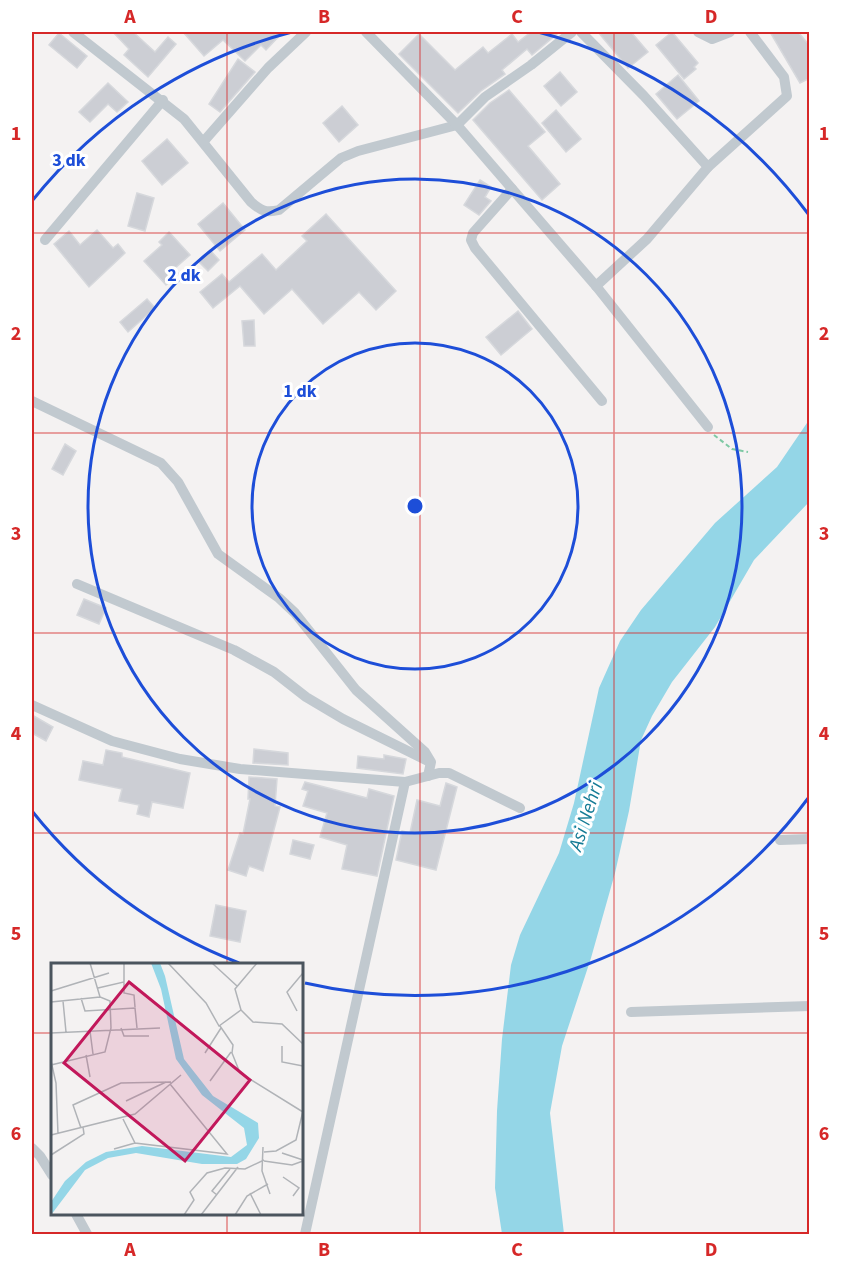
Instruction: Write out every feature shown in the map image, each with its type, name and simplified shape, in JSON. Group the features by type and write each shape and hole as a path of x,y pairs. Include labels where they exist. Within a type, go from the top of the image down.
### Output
{"street":[{"path":"73,32 163,100 204,141 251,202 260,210 268,212 279,210 350,154 457,125 485,97 531,65 572,32"},
{"path":"204,141 268,68 306,32"},
{"path":"366,32 457,125 596,286 708,427"},
{"path":"581,32 644,96 708,167"},
{"path":"698,32 712,39 730,32"},
{"path":"596,286 647,239 708,167 787,96 784,77 750,32"},
{"path":"45,240 163,100"},
{"path":"512,189 473,233 471,240 475,248 602,401"},
{"path":"32,401 161,463 178,482 218,554 266,588 295,613 356,690 424,752 431,762 428,776"},
{"path":"77,584 234,650 274,672 306,697 343,719 431,762"},
{"path":"32,705 112,741 180,759 240,769 405,782 449,773 520,808"},
{"path":"305,1234 405,782"},
{"path":"780,840 810,839"},
{"path":"631,1012 810,1006"},
{"path":"32,1148 51,1173"},
{"path":"77,1215 87,1234"}],"path":[{"path":"708,427 720,441 732,449 748,452"}],"water":[{"name":"Asi Nehri","path":"809,420 809,502 754,560 715,627 672,682 641,740 629,811 615,873 591,958 562,1046 550,1113 564,1234 502,1234 495,1188 497,1111 502,1039 511,965 520,935 559,853 574,803 599,688 620,641 641,610 715,523 777,467"}],"building":[{"path":"113,32 133,32 155,52 168,37 176,44 148,77 124,55 129,49"},
{"path":"183,32 283,32 266,50 261,45 245,61 223,40 204,56"},
{"path":"531,32 555,32 557,34 532,55 527,49 502,70 505,74 481,91 458,113 399,54 419,34 455,70 483,47 488,53 512,34 518,42"},
{"path":"598,32 631,32 648,52 628,68"},
{"path":"672,32 698,63 694,67 696,69 684,79 656,45"},
{"path":"770,32 798,32 810,46 810,78 800,83"},
{"path":"59,33 87,56 77,68 49,45"},
{"path":"238,59 255,72 220,112 209,104"},
{"path":"560,72 577,92 561,106 544,86"},
{"path":"678,75 699,101 677,119 656,94"},
{"path":"108,83 128,102 117,112 108,104 90,122 79,112"},
{"path":"509,90 545,132 528,146 560,184 542,200 473,120 490,103"},
{"path":"342,106 358,125 339,142 323,123"},
{"path":"556,110 581,139 566,152 542,123"},
{"path":"167,139 188,163 162,185 142,161"},
{"path":"480,180 491,187 485,197 491,201 479,215 464,205"},
{"path":"137,193 154,198 145,231 128,226"},
{"path":"223,203 245,230 220,251 198,224"},
{"path":"326,214 396,291 376,310 359,292 323,324 292,289 264,314 240,286 213,308 200,292 222,274 229,282 262,254 276,270 307,241 302,236"},
{"path":"97,230 113,248 118,244 125,253 89,287 54,244 69,231 80,245"},
{"path":"169,232 190,255 174,269 179,274 166,285 144,261 162,245 159,242"},
{"path":"210,250 219,260 208,271 198,261"},
{"path":"147,299 155,308 128,332 120,322"},
{"path":"518,311 532,329 501,355 486,337"},
{"path":"254,320 255,346 244,346 242,321"},
{"path":"65,444 76,451 63,475 52,469"},
{"path":"84,599 106,608 99,624 77,615"},
{"path":"32,715 53,727 46,741 32,733"},
{"path":"254,749 288,753 288,765 253,763"},
{"path":"106,750 122,753 122,757 190,773 183,808 152,802 149,817 137,814 139,805 119,801 122,789 79,780 83,761 103,765"},
{"path":"384,755 406,759 403,774 357,768 358,756 384,759"},
{"path":"249,777 277,779 275,806 280,807 263,871 249,866 246,876 228,870 240,833 243,834 250,799 248,799"},
{"path":"305,782 367,798 369,789 394,796 377,876 342,869 347,845 320,837 327,813 303,806 308,791 302,789"},
{"path":"446,783 457,787 436,870 396,860 402,831 410,833 417,800 440,806"},
{"path":"293,840 314,845 310,859 290,854"},
{"path":"216,905 246,911 240,942 210,936"}]}
